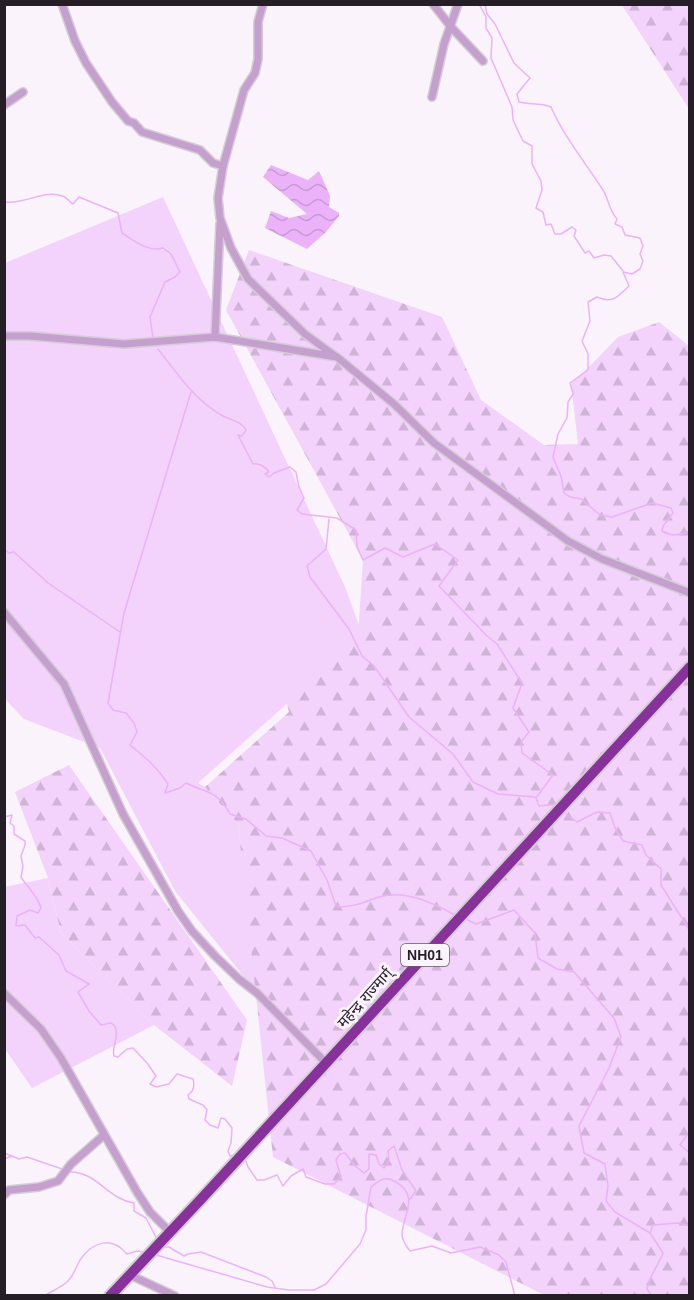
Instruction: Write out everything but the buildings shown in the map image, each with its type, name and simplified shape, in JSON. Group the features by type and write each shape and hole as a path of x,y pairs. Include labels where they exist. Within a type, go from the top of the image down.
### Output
{"highway":[{"name":"महेन्द्र राज्मार्ग्","path":"111,1295 690,667"}],"street":[{"path":"62,4 75,41 87,63 112,102 128,121 134,123 142,132 201,150 213,163 223,166"},
{"path":"215,337 220,218 218,198 223,166 244,90 255,73 258,59 258,22 263,4"},
{"path":"434,4 451,27 483,61"},
{"path":"432,97 444,44 458,4"},
{"path":"4,105 23,92"},
{"path":"220,218 231,248 248,279 305,334 394,404 434,443 568,541 602,559 690,592"},
{"path":"4,336 124,344 215,337 337,357"},
{"path":"4,612 64,684 123,814 178,911 215,956 257,993 326,1063"},
{"path":"4,993 41,1029 61,1058 144,1204 170,1232"},
{"path":"4,1195 9,1190 58,1181 67,1169 104,1136"},
{"path":"130,1275 175,1296"}],"green space":[{"path":"622,5 689,5 689,109"},
{"path":"163,197 345,587 363,636 198,783 205,787 238,824 257,993 175,891 100,748 24,719 5,699 5,263"},
{"path":"249,250 442,317 481,400 544,445 578,444 571,383 618,337 659,322 689,346 689,1295 544,1295 273,1157 238,824 205,787 289,712 284,693 331,653 358,636 363,560 226,310"},
{"path":"69,765 247,1020 232,1086 154,1025 61,933 48,878 15,792"},
{"path":"48,878 61,933 154,1025 32,1088 5,1049 4,887"}],"water":[{"path":"271,165 308,180 319,171 330,196 329,207 339,213 326,232 307,249 265,228 271,211 289,218 307,214 263,177"}],"waterway":[{"path":"479,4 486,17 486,28 492,38 491,58 512,107 513,120 523,141 532,146 532,164 541,181 542,190 536,208 543,212 546,225 551,224 555,234 561,234 572,227 576,230 574,236 585,253 589,251 594,258 604,255 611,256 623,271"},
{"path":"485,4 487,14 495,24 514,63 530,78 517,94 519,102 551,107 568,139 603,190 617,219 615,224 622,227 625,235 640,238 643,246 640,254 643,261 640,269 632,274 623,272 629,286 614,298 607,300 597,297 588,302 590,321 582,341 588,354 588,370 570,383 573,394 568,402 567,418 558,434 553,457 561,476 564,493 581,499 600,515 612,517 652,503 671,508 673,513 662,531 676,535 690,531"},
{"path":"4,202 55,194 65,197 73,204 79,197 118,213 122,233 136,242 152,249 163,248 171,254 180,272 165,282 150,317 153,338"},
{"path":"158,349 187,386 203,402 244,427 246,430 242,436 238,435 253,464 266,469 269,472 265,474 269,477 290,467 296,472 304,498 297,510 302,514 337,518 356,530 357,547 363,560 385,548 403,557 435,544 458,560 439,586 497,644 522,683 513,708 529,732 521,742 522,753 553,775 536,798 539,806 556,804"},
{"path":"191,392 124,613 108,703 113,710 126,713 134,723 137,732 130,745 164,778 168,784 165,793 180,788 186,783 216,796 230,814 246,819 266,836 282,838 311,851 327,880 338,907 389,895 399,895 418,898 455,915"},
{"path":"329,519 326,549 307,566 310,577 349,629 362,656 374,666 409,717 453,754 473,782 498,794 535,797"},
{"path":"4,549 9,553 14,552 48,583 120,632"},
{"path":"566,814 577,822 597,812 610,813 623,841 642,845 646,855 661,869 661,885 690,931"},
{"path":"4,817 12,815 10,823 14,826 14,834 25,841 21,856 23,866 21,877 41,908 38,913 30,910 17,916 16,926 25,925 35,938 39,937 59,955 66,971 89,984 78,992 89,1011 101,1025 111,1023 115,1026 117,1035 114,1056 118,1057 127,1049 133,1048 156,1076 150,1084 156,1087 169,1084 177,1074 193,1079 194,1088 188,1095 189,1099 203,1105 207,1110 205,1120 210,1125 218,1128 221,1118 225,1119 232,1128 228,1151 230,1156 235,1155"},
{"path":"466,919 476,924 514,910 535,933 538,958 557,969 574,972 614,1018 621,1037 609,1068 579,1126 584,1153 605,1164 608,1186 606,1201 615,1212 650,1233"},
{"path":"690,1131 680,1145 690,1153"},
{"path":"4,1142 4,1147"},
{"path":"246,1161 257,1180 277,1175 283,1186 291,1176 303,1169 306,1177 325,1184 334,1184 341,1177 336,1160 340,1154 345,1153 364,1173 369,1169 369,1154 376,1155 379,1164 384,1168 389,1158 388,1151 394,1146 402,1170 416,1191 410,1199"},
{"path":"4,1153 19,1159 27,1157 62,1169"},
{"path":"4,1159 12,1156"},
{"path":"70,1172 88,1176 125,1201 134,1203 134,1211 146,1218 157,1239"},
{"path":"156,1255 267,1287 314,1290 326,1284 360,1244 366,1230 371,1187 380,1180 389,1179 403,1187 407,1193 409,1200 402,1234 404,1243 410,1251 432,1246 451,1253 480,1247 499,1255 506,1262 515,1296"},
{"path":"652,1296 647,1289 663,1253 650,1233 653,1225 679,1223 690,1226"},
{"path":"44,1296 68,1281 80,1260 97,1245 109,1243 121,1248 127,1254 137,1251 144,1252"},
{"path":"161,1247 169,1247 184,1256 201,1252 266,1277 275,1287"}]}
